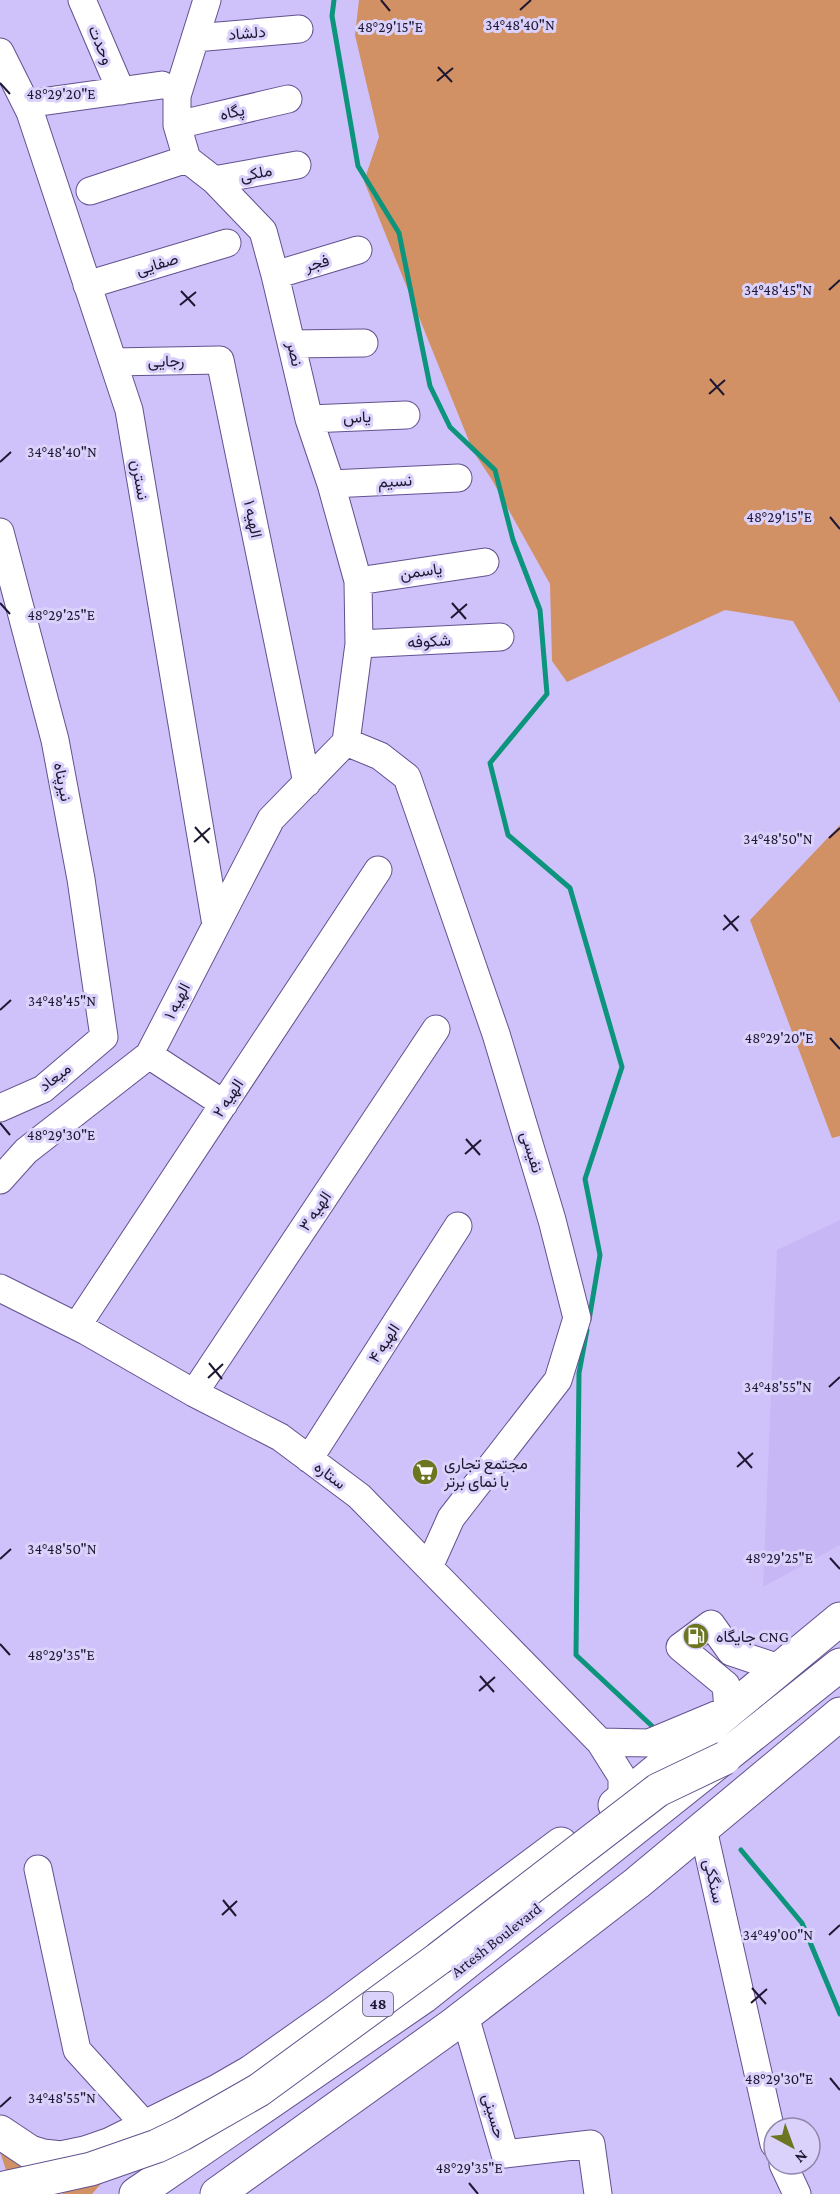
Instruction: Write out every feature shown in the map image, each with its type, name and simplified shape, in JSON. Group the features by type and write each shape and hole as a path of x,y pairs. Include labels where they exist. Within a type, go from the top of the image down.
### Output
{"highway":[{"path":"0,2132 30,2152 61,2158 94,2150 218,2091 251,2072 336,2012 622,1799 840,1619"},
{"name":"Artesh Boulevard","path":"136,2194 423,1997 840,1665"},
{"path":"217,2194 465,2016 637,1883 840,1714"},
{"name":"48","path":"0,2192 91,2169 157,2146 259,2090 384,2000 658,1790 725,1758"},
{"path":"130,2194 218,2091"}],"street":[{"name":"وحدت","path":"82,0 121,91"},
{"path":"90,191 188,159 177,125 177,96 207,0"},
{"name":"دلشاد","path":"195,38 299,29"},
{"name":"نسترن","path":"0,52 26,104 129,410 216,926"},
{"path":"26,104 162,85"},
{"name":"پگاه","path":"177,125 288,99"},
{"name":"نصر","path":"188,159 214,180 263,231 309,419 331,484 358,581 359,644 346,742"},
{"name":"ملکی","path":"214,180 297,165"},
{"name":"صفایی","path":"87,285 227,243"},
{"name":"فجر","path":"275,275 358,250"},
{"path":"292,344 364,343"},
{"name":"رجایی","path":"112,362 220,360"},
{"name":"الهیه ۱","path":"220,360 308,783"},
{"name":"یاس","path":"309,419 406,415"},
{"name":"نسیم","path":"331,484 458,478"},
{"name":"نیرپناه","path":"0,532 55,740 81,879 104,1037"},
{"name":"یاسمن","path":"358,581 485,562"},
{"name":"شکوفه","path":"359,644 500,638"},
{"name":"الهیه ۱","path":"0,1180 26,1151 149,1055 271,819 346,742"},
{"name":"نفیسی","path":"346,742 380,756 407,777 496,1034 552,1220 577,1318 558,1380 451,1518 429,1567"},
{"name":"الهیه ۲","path":"77,1326 378,870"},
{"name":"الهیه ۳","path":"194,1394 436,1029"},
{"name":"میعاد","path":"0,1108 43,1089 104,1037"},
{"path":"149,1055 224,1104"},
{"name":"الهیه ۴","path":"309,1459 458,1226"},
{"name":"ستاره","path":"0,1288 77,1326 194,1394 280,1437 359,1496 600,1742 622,1777 622,1799"},
{"path":"600,1742 649,1743 728,1710 726,1686 680,1647 711,1624 731,1652 779,1668"},
{"name":"سنگکی","path":"703,1829 768,2116"},
{"path":"38,1869 77,2050 146,2126"},
{"name":"حسینی","path":"465,2016 505,2154 591,2144 598,2194"},
{"path":"789,2176 797,2194"}],"shaded area":[{"path":"359,0 840,0 840,703 793,621 725,610 567,682 552,661 550,584 492,480 473,451 364,181 379,137 355,35"},
{"path":"840,825 840,1136 832,1138 750,920"},
{"path":"840,1220 840,1545 763,1587 777,1250"},
{"path":"0,2152 31,2164 9,2179"},
{"path":"107,2177 92,2194 61,2194"}],"waterway":[{"path":"334,0 332,16 358,166 399,233 430,386 450,427 495,470 513,540 540,610 547,694 490,763 508,835 570,888 622,1067 585,1179 600,1255 589,1320"},
{"path":"587,1330 579,1373 576,1655 652,1726"},
{"path":"741,1850 802,1923 840,2014"}],"place":[{"name":"مجتمع تجاری با نمای برتر","path":"425,1472"},
{"name":"جایگاه CNG","path":"696,1636"}]}
